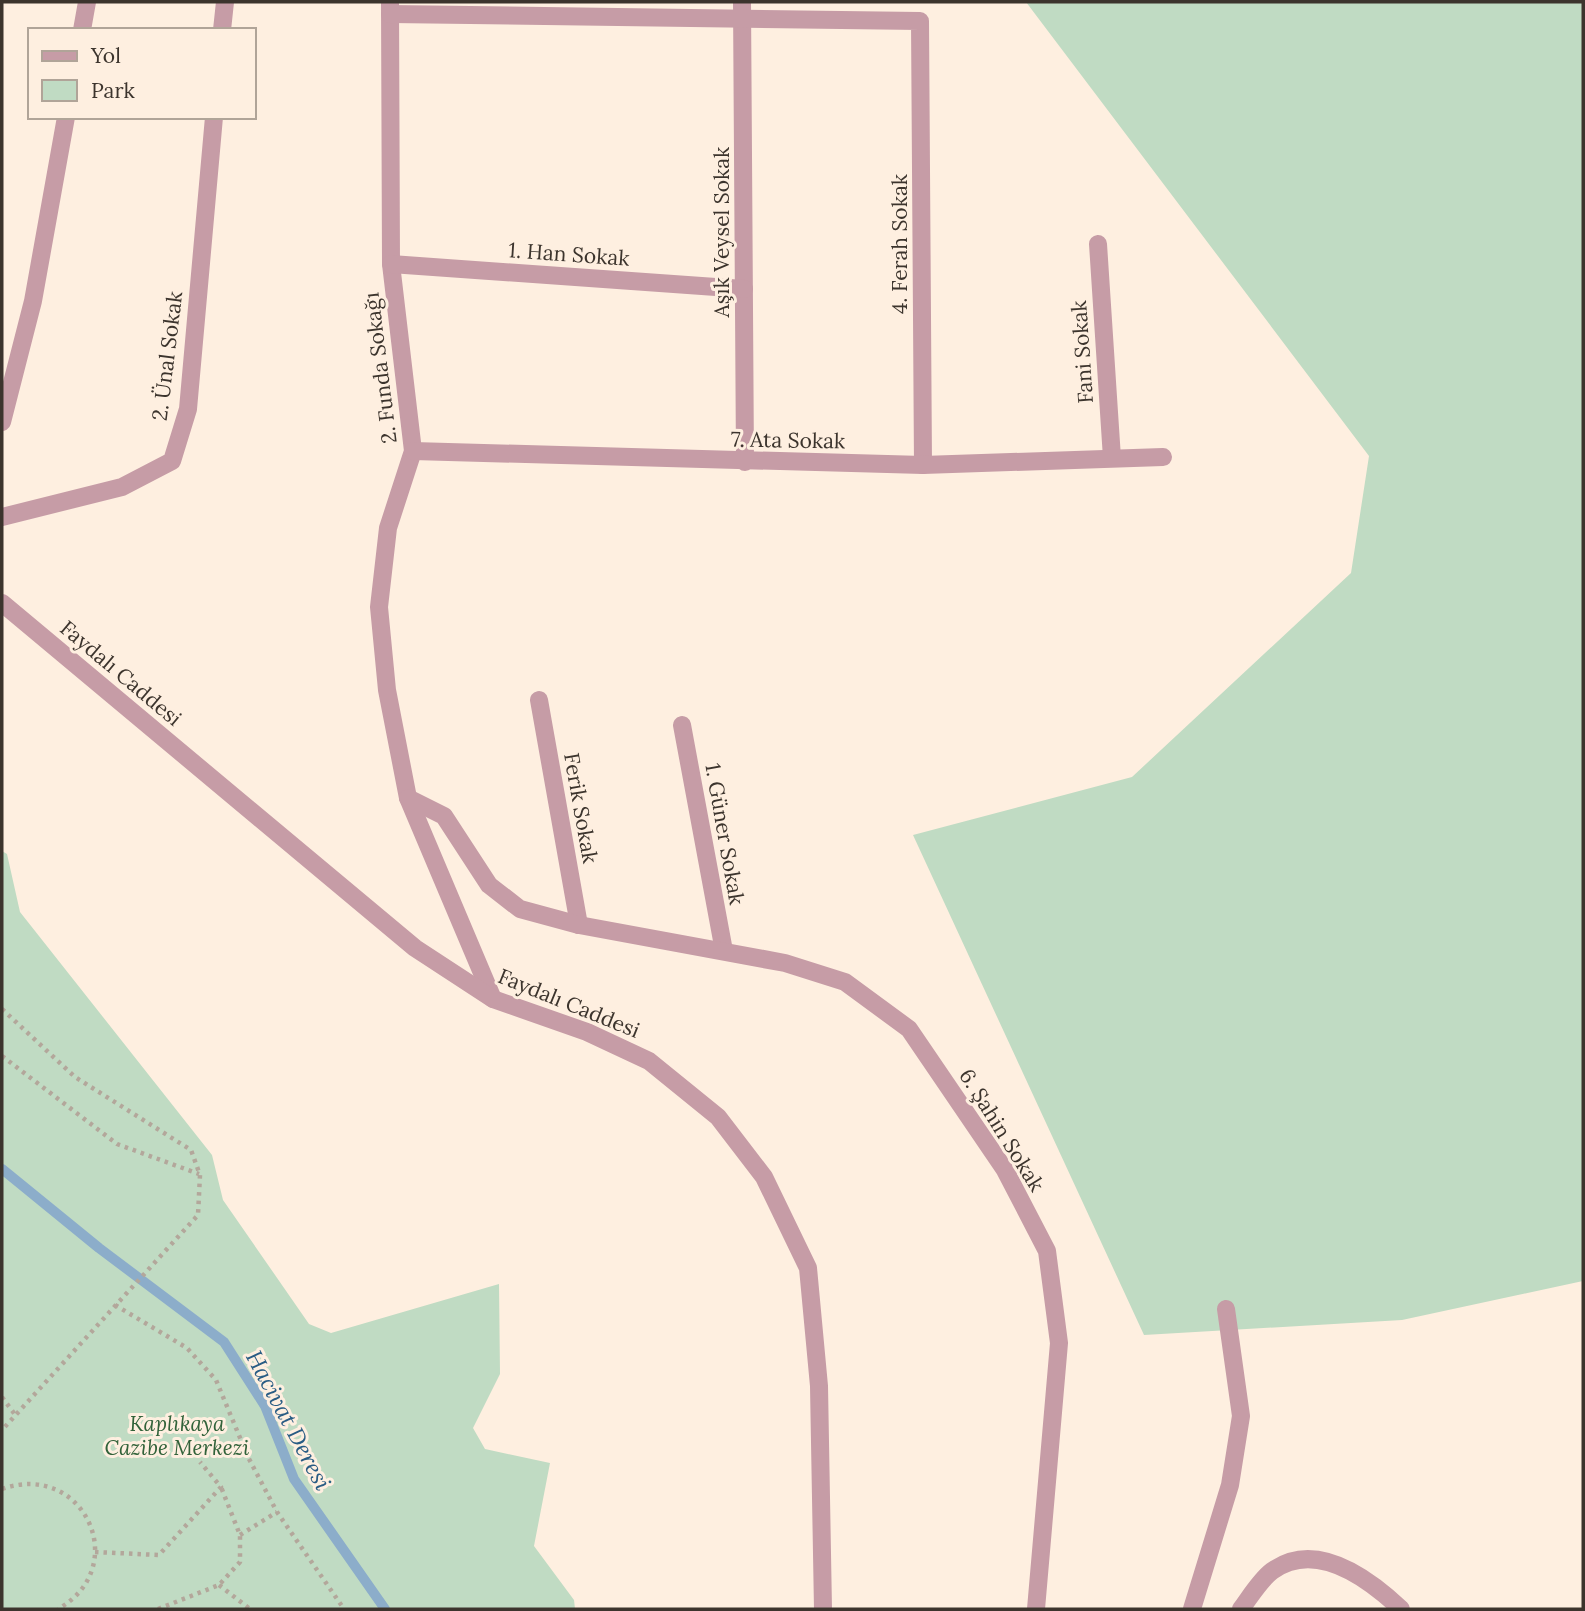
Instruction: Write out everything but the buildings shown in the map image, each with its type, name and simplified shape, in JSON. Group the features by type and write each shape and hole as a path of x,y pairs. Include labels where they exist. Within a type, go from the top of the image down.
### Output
{"street":[{"path":"82,28 88,2"},
{"path":"222,28 225,2"},
{"path":"390,8 742,10"},
{"name":"2. Funda Sokağı","path":"390,8 391,264 413,451 388,528 379,607 387,690 408,798 494,999"},
{"name":"4. Ferah Sokak","path":"742,10 920,21 923,465"},
{"name":"Aşık Veysel Sokak","path":"742,10 745,462"},
{"path":"2,422 33,301 66,119"},
{"name":"2. Ünal Sokak","path":"2,517 122,487 172,461 188,409 215,119"},
{"name":"Fani Sokak","path":"1098,244 1112,458"},
{"name":"1. Han Sokak","path":"391,264 744,289"},
{"name":"7. Ata Sokak","path":"413,451 923,465 1163,457"},
{"name":"Faydalı Caddesi","path":"2,603 415,948 494,999 587,1032 649,1061 718,1117 765,1177 808,1268 819,1386 823,1609"},
{"name":"Ferik Sokak","path":"539,699 579,925"},
{"name":"1. Güner Sokak","path":"682,725 723,951"},
{"name":"6. Şahin Sokak","path":"408,798 444,816 489,885 520,909 579,925 785,962 845,982 909,1029 1005,1170 1047,1251 1059,1343 1036,1609"},
{"path":"1192,1609 1230,1485 1241,1416 1226,1309"},
{"path":"1241,1609 1270,1572 1293,1560 1315,1558 1339,1565 1401,1609"}],"path":[{"path":"2,1009 75,1077 191,1150 200,1175 198,1215 2,1430"},
{"path":"2,1056 117,1144 200,1175"},
{"path":"115,1305 187,1348 216,1380 248,1457 277,1512 344,1609"},
{"path":"2,1397 16,1416"},
{"path":"158,1609 219,1585 240,1562 240,1535 221,1487 200,1462"},
{"path":"2,1489 17,1483 39,1483 60,1490 77,1503 90,1521 95,1543 94,1565 86,1586 71,1602 58,1609"},
{"path":"95,1552 159,1555 221,1487"},
{"path":"240,1535 277,1512"},
{"path":"219,1585 250,1609"}],"green space":[{"path":"1026,2 1583,2 1583,1281 1402,1320 1144,1335 913,835 1132,777 1351,573 1369,456"},
{"name":"Kaplıkaya Cazibe Merkezi","path":"2,851 7,854 20,912 212,1155 223,1200 309,1324 331,1333 499,1284 500,1374 473,1428 485,1449 550,1463 534,1546 574,1600 575,1609 2,1609"}],"waterway":[{"name":"Hacivat Deresi","path":"2,1169 99,1248 224,1342 265,1406 294,1479 385,1609"}]}
